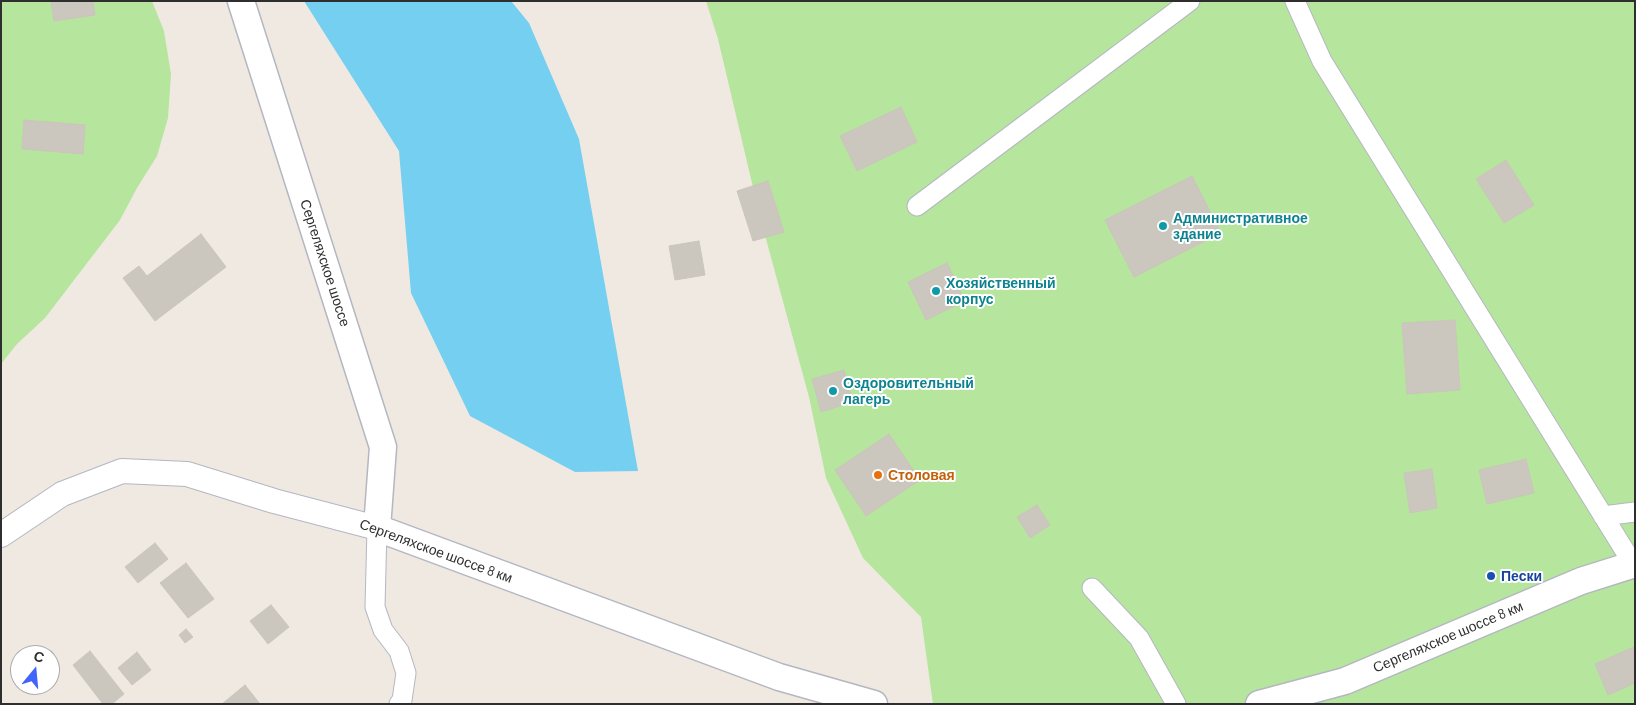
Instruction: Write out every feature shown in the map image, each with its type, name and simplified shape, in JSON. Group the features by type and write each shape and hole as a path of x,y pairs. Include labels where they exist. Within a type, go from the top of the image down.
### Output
{"main road":[{"name":"Сергеляхское шоссе","path":"242,1 383,447 378,528"},
{"name":"Сергеляхское шоссе 8 км","path":"378,528 779,677 874,704"},
{"name":"Сергеляхское шоссе 8 км","path":"1259,704 1345,681 1581,581 1634,564"}],"street":[{"path":"917,206 1190,1"},
{"path":"1295,1 1322,61 1634,564"},
{"name":"Сергеляхское шоссе 8 км","path":"1,535 62,494 122,471 187,474 274,501 378,528"},
{"path":"1603,516 1635,512"},
{"path":"378,528 375,607 383,630 399,651 406,674 402,700 399,704"},
{"path":"1092,588 1139,638 1176,704"}],"green space":[{"path":"1,1 152,1 164,31 171,74 168,118 157,156 120,220 45,318 17,344 1,364"},
{"path":"706,1 1635,1 1635,704 933,704 921,617 863,558 826,478 809,397 760,217 718,39"}],"water":[{"path":"304,1 511,1 529,23 579,139 638,471 575,472 470,416 411,293 399,151"}],"building":[{"path":"51,1 93,1 95,15 54,21"},
{"path":"901,107 917,142 857,171 840,136"},
{"path":"24,120 85,125 83,154 22,149"},
{"path":"1506,160 1534,205 1504,223 1476,179"},
{"name":"Административное здание","path":"1192,176 1221,233 1134,277 1105,220"},
{"path":"768,181 784,232 753,241 737,191"},
{"path":"201,234 226,267 155,321 123,278 139,266 147,276"},
{"path":"699,241 705,275 675,280 669,246"},
{"name":"Хозяйственный корпус","path":"947,263 965,301 926,320 908,282"},
{"path":"1455,320 1460,390 1407,394 1402,323"},
{"name":"Оздоровительный лагерь","path":"844,370 853,402 821,412 812,379"},
{"name":"Столовая","path":"889,434 920,480 866,516 835,470"},
{"path":"1526,459 1534,493 1487,504 1479,470"},
{"path":"1432,469 1437,508 1410,513 1404,473"},
{"path":"1037,505 1050,525 1030,538 1017,517"},
{"path":"155,543 168,559 138,583 125,567"},
{"path":"186,563 214,599 188,618 160,583"},
{"path":"271,605 289,627 268,644 250,621"},
{"path":"186,629 193,637 185,643 179,635"},
{"path":"1634,647 1635,683 1608,695 1595,664"},
{"path":"90,651 124,694 112,704 103,704 73,665"},
{"path":"137,652 151,670 132,685 118,668"},
{"path":"245,685 260,704 222,704"}],"place":[{"name":"Административное здание","path":"1163,226"},
{"name":"Хозяйственный корпус","path":"936,291"},
{"name":"Оздоровительный лагерь","path":"833,391"},
{"name":"Столовая","path":"878,475"},
{"name":"Пески","path":"1491,576"}]}
